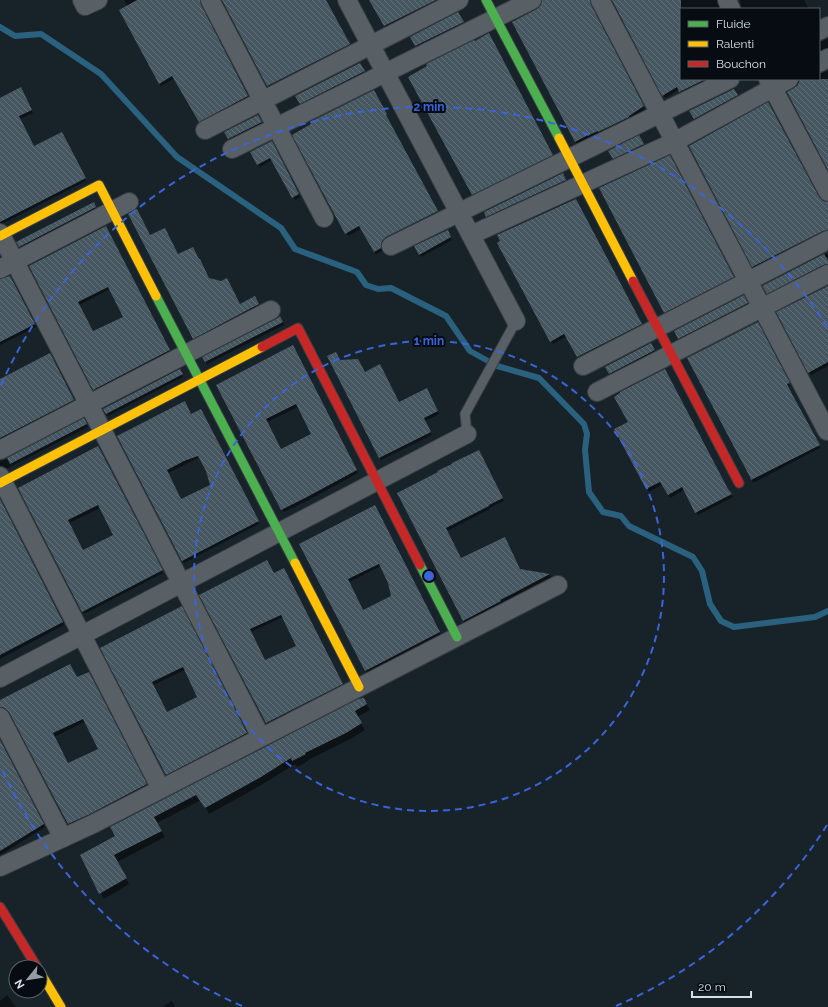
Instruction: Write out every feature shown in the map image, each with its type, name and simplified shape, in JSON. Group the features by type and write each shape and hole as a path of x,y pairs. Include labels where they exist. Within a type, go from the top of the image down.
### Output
{"street":[{"path":"82,0 85,6 98,0"},
{"path":"210,0 324,218"},
{"path":"347,0 516,321"},
{"path":"205,130 459,0"},
{"path":"486,0 739,484"},
{"path":"232,149 532,0"},
{"path":"600,0 827,431"},
{"path":"391,246 728,80"},
{"path":"471,235 674,142 771,83 784,80"},
{"path":"771,83 828,192"},
{"path":"261,738 89,404 7,265 0,235 99,185 359,687"},
{"path":"7,265 128,202"},
{"path":"583,366 828,240"},
{"path":"597,392 828,274"},
{"path":"0,450 271,310"},
{"path":"161,789 1,480 102,430 298,328 457,637"},
{"path":"0,678 467,434"},
{"path":"0,867 93,824 558,584"},
{"path":"0,717 63,838"},
{"path":"0,907 32,959"},
{"path":"48,985 61,1007"}],"lane":[{"path":"467,434 466,414 516,321"}],"building":[{"path":"137,0 200,0 201,5 248,96 199,122 172,76 159,84 119,10"},
{"path":"222,0 326,0 350,44 267,86"},
{"path":"369,0 436,0 384,26"},
{"path":"542,0 590,0 591,5 644,106 629,117 575,142 512,22 537,9 541,5"},
{"path":"612,0 681,0 680,80 704,80 679,92 677,87 662,96"},
{"path":"458,12 464,22 415,46 410,37"},
{"path":"489,33 553,155 472,195 408,77 427,66 426,64"},
{"path":"360,63 365,71 300,104 295,96"},
{"path":"828,79 828,170 787,92 798,85 800,80"},
{"path":"21,87 32,110 19,116 34,146 62,132 86,178 0,222 0,98"},
{"path":"734,89 738,95 694,119 689,111"},
{"path":"374,90 438,211 386,237 382,241 381,248 374,252 359,226 345,234 292,135 311,124 310,122"},
{"path":"768,102 819,197 823,201 828,202 828,230 823,231 752,267 689,146"},
{"path":"258,115 262,122 228,139 224,132"},
{"path":"639,135 644,144 613,159 608,151"},
{"path":"272,141 299,194 292,198 270,158 257,165 250,152"},
{"path":"670,155 734,277 664,313 599,188"},
{"path":"563,173 566,180 486,217 484,212"},
{"path":"576,199 642,324 577,357 564,334 550,342 497,243 500,241 497,235"},
{"path":"94,202 96,207 19,247 16,242"},
{"path":"137,209 150,235 165,228 178,254 193,247 209,278 221,281 227,278 240,304 255,296 259,304 193,339 128,214"},
{"path":"106,226 170,350 93,390 29,266","holes":["108,287 123,317 93,331 78,302"]},
{"path":"448,230 451,237 419,255 414,246"},
{"path":"824,254 828,260 828,264 823,265 767,294 762,286"},
{"path":"10,276 35,324 0,342 0,279"},
{"path":"828,286 828,362 808,373 776,312"},
{"path":"744,295 748,303 678,339 674,331"},
{"path":"280,316 283,322 205,362 202,357 276,319"},
{"path":"758,322 790,383 787,384 792,394 820,445 751,480 687,358"},
{"path":"651,343 655,350 609,374 605,367"},
{"path":"293,345 357,470 281,510 216,385","holes":["296,404 311,434 281,449 266,419"]},
{"path":"336,352 340,360 358,359 365,372 380,364 399,402 427,388 438,411 424,418 431,432 379,458 327,356"},
{"path":"50,353 74,400 0,438 0,379"},
{"path":"180,369 183,374 106,414 103,409"},
{"path":"665,369 732,494 695,513 682,487 668,495 660,482 646,489 614,429 628,422 614,397 620,392"},
{"path":"185,401 191,414 201,409 259,521 182,561 117,436","holes":["198,456 206,471 210,485 181,499 167,470 184,461"]},
{"path":"84,418 87,424 10,464 7,458"},
{"path":"98,446 163,570 82,612 18,488","holes":["98,505 113,535 83,550 68,520"]},
{"path":"479,450 503,498 446,528 461,558 505,537 520,569 550,574 463,621 397,493"},
{"path":"0,499 63,622 0,655"},
{"path":"375,505 440,632 365,671 299,544","holes":["379,564 388,583 391,596 363,610 348,579"]},
{"path":"267,560 274,573 284,568 343,684 266,723 199,595","holes":["281,615 296,646 265,660 250,629"]},
{"path":"182,606 247,733 166,775 100,648","holes":["183,667 197,697 167,712 152,682"]},
{"path":"70,664 77,677 89,672 147,784 68,824 9,712 5,708 0,707 0,700","holes":["83,719 98,749 68,763 53,733"]},
{"path":"364,698 367,704 355,711 362,723 346,733 292,761 291,758 261,777 205,808 196,795 154,817 162,831 114,855 127,878 99,894 80,855 115,836 110,827 358,699"},
{"path":"0,740 44,824 0,851"}],"waterway":[{"path":"0,27 15,36 41,34 101,74 177,157 281,228 295,249 357,272 366,285 378,289 391,288 446,316 470,351 497,366 539,378 584,424 587,434 585,450 589,492 603,512 621,516 629,526 693,557 702,571 710,604 721,621 734,627 815,617 828,611"}],"traffic: fast":[{"path":"486,0 559,138"},
{"path":"156,296 295,563"},
{"path":"420,565 457,637"}],"traffic: slow":[{"path":"559,138 633,281"},
{"path":"0,236 99,185 156,296"},
{"path":"0,483 262,347"},
{"path":"295,563 359,687"},
{"path":"48,985 61,1007"}],"traffic: jam":[{"path":"633,281 739,483"},
{"path":"262,347 298,328 420,565"},
{"path":"0,907 32,959"}]}
